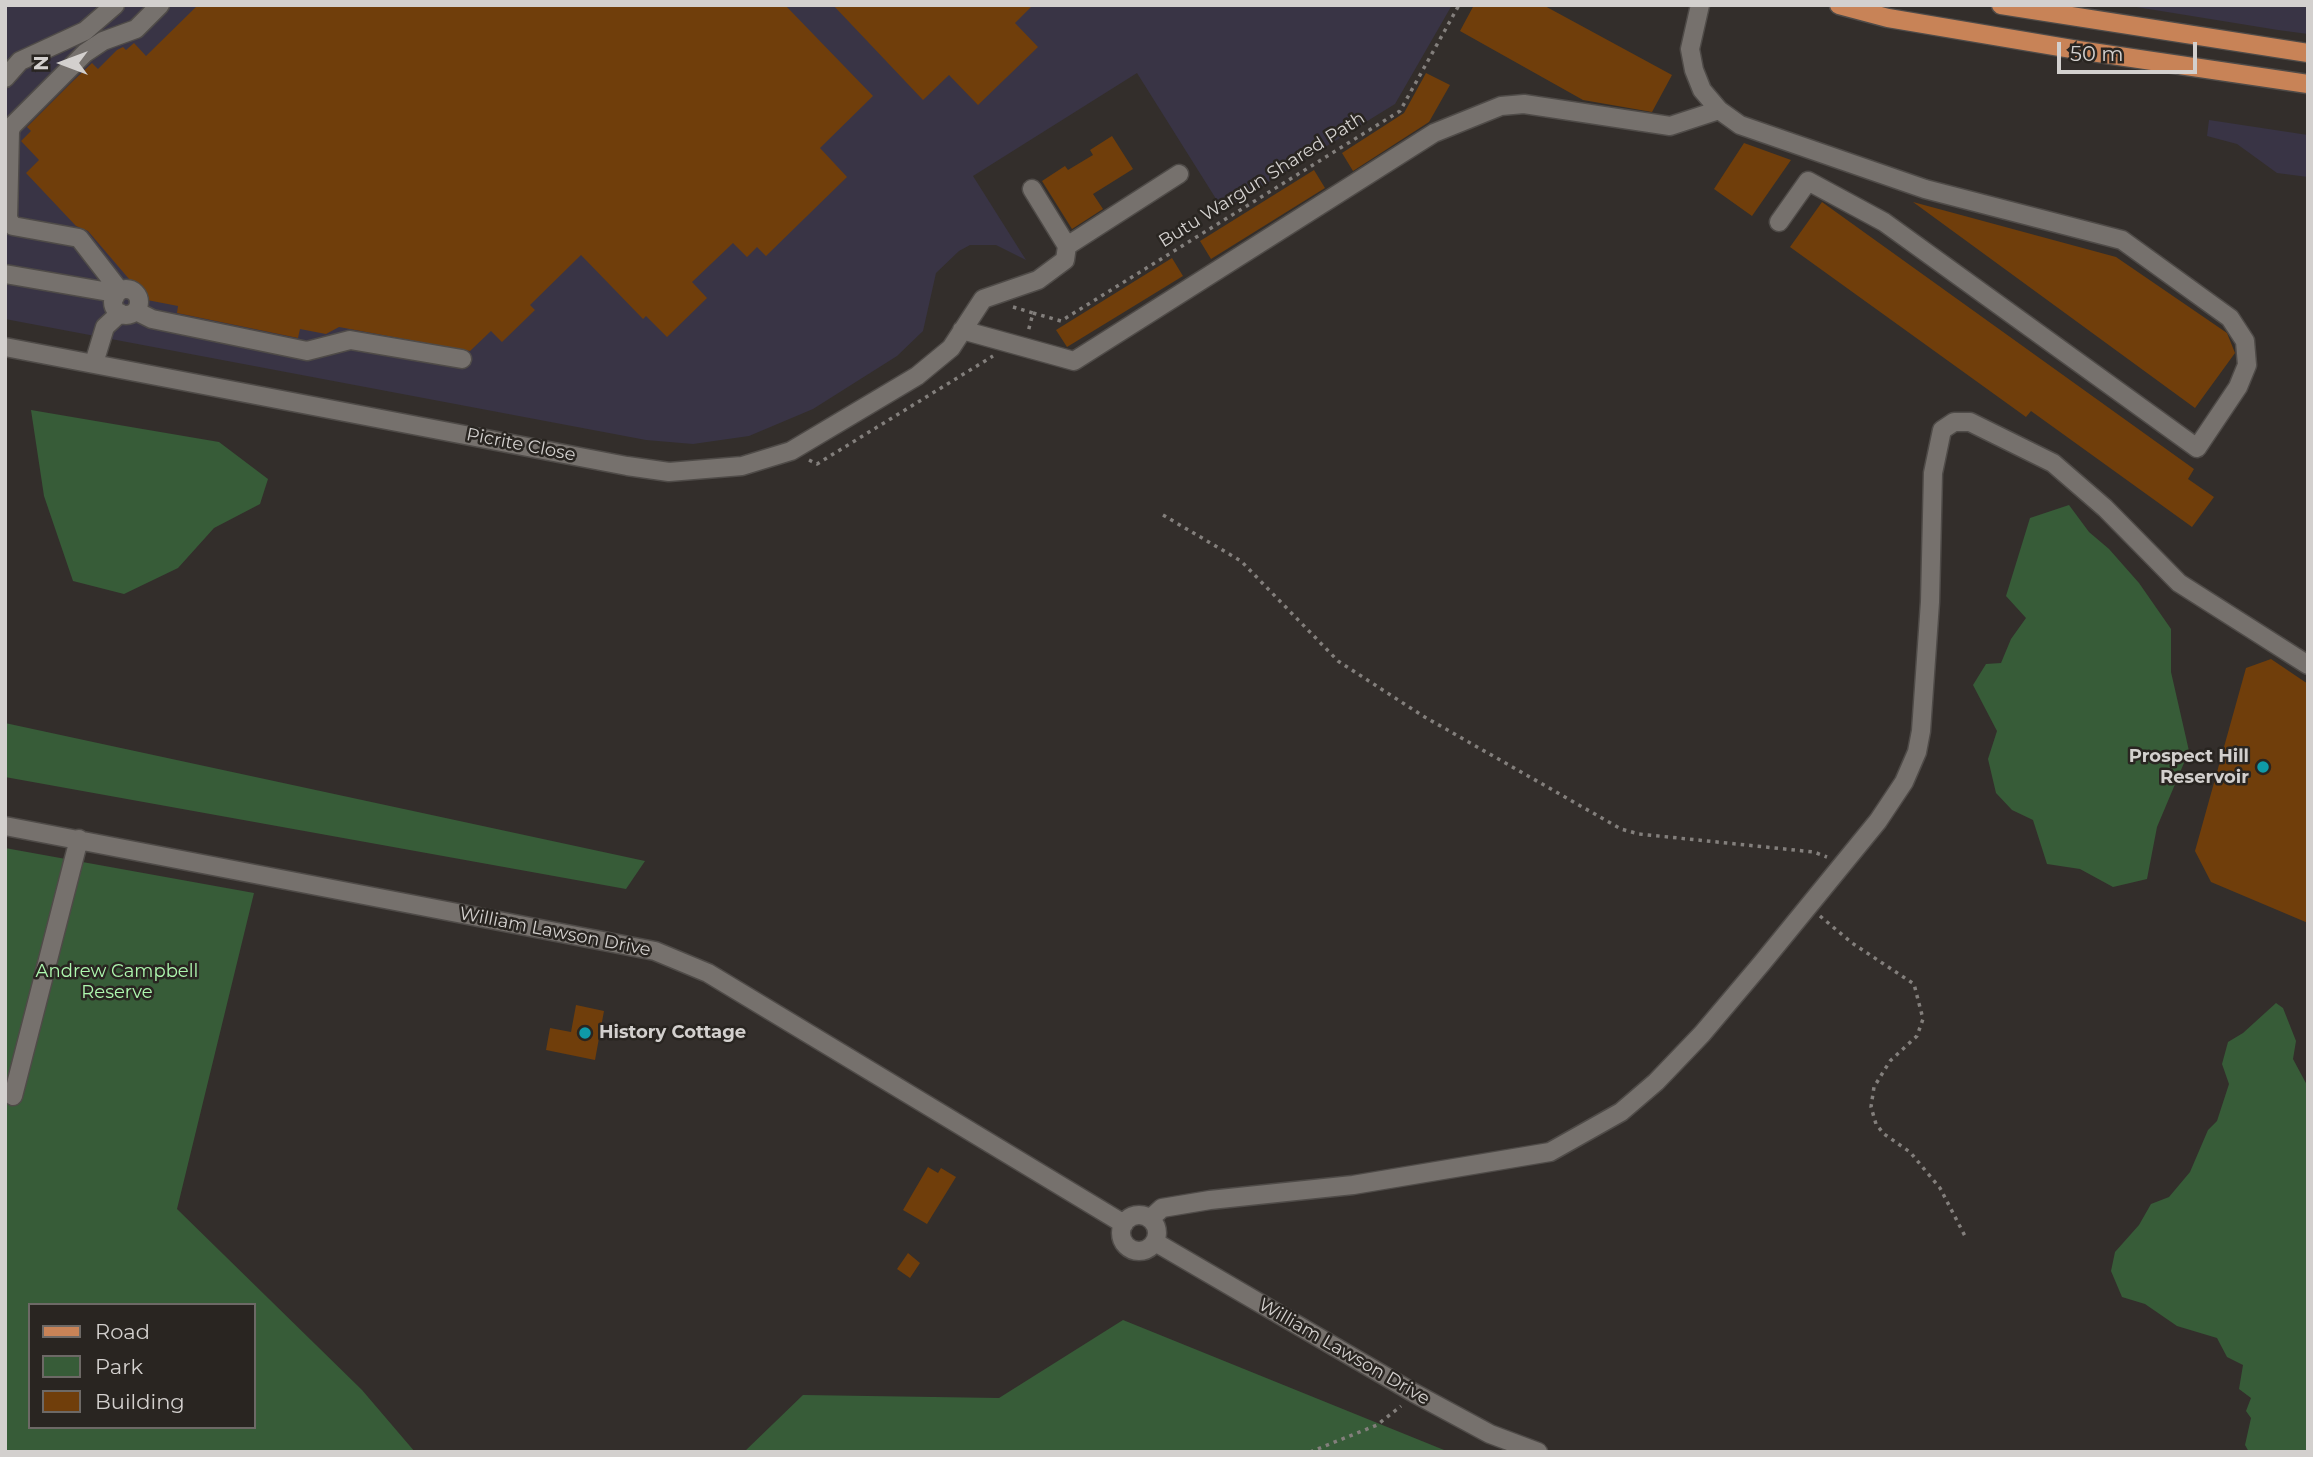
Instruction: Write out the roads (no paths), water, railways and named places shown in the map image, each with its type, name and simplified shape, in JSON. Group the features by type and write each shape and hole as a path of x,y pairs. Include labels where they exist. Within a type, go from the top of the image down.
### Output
{"main road":[{"path":"1839,5 1888,18 2308,85"},
{"path":"2001,5 2308,54"}],"street":[{"path":"5,78 20,61 85,31 115,5"},
{"path":"123,303 79,239 13,226 8,219 10,131 85,53 103,41 136,29 160,5"},
{"path":"1700,5 1690,49 1694,70 1702,90 1719,110 1740,125 1925,189 2122,240 2230,318 2245,341 2247,365 2238,387 2197,448 1884,222 1829,192 1808,181 1779,222"},
{"path":"962,330 1074,361 1434,133 1501,107 1524,104 1670,126 1719,110"},
{"path":"1032,189 1067,246 1179,174"},
{"name":"Picrite Close","path":"5,347 627,466 669,472 702,472 742,467 791,451 917,376 951,348 983,299 1038,280 1065,260 1067,246"},
{"path":"5,274 109,292 152,319 307,351 350,340 461,359"},
{"path":"94,363 105,327 123,303"},
{"path":"1150,1219 1162,1208 1210,1200 1353,1185 1550,1152 1620,1112 1656,1082 1702,1034 1878,821 1904,782 1917,752 1921,732 1928,629 1933,473 1942,430 1954,422 1970,422 2053,463 2105,508 2179,583 2308,665"},
{"name":"William Lawson Drive","path":"5,826 655,951 708,973 1124,1224"},
{"path":"13,1096 79,839"},
{"path":"1133,1216 1150,1219 1157,1232 1155,1242 1145,1250 1133,1250 1122,1236 1124,1224 1133,1216"},
{"name":"William Lawson Drive","path":"1155,1242 1414,1393 1490,1434 1538,1452"}],"place":[{"name":"Prospect Hill Reservoir","path":"2263,767"},
{"name":"History Cottage","path":"585,1033"}],"park label":[{"name":"Andrew Campbell Reserve","path":"117,982"}]}
